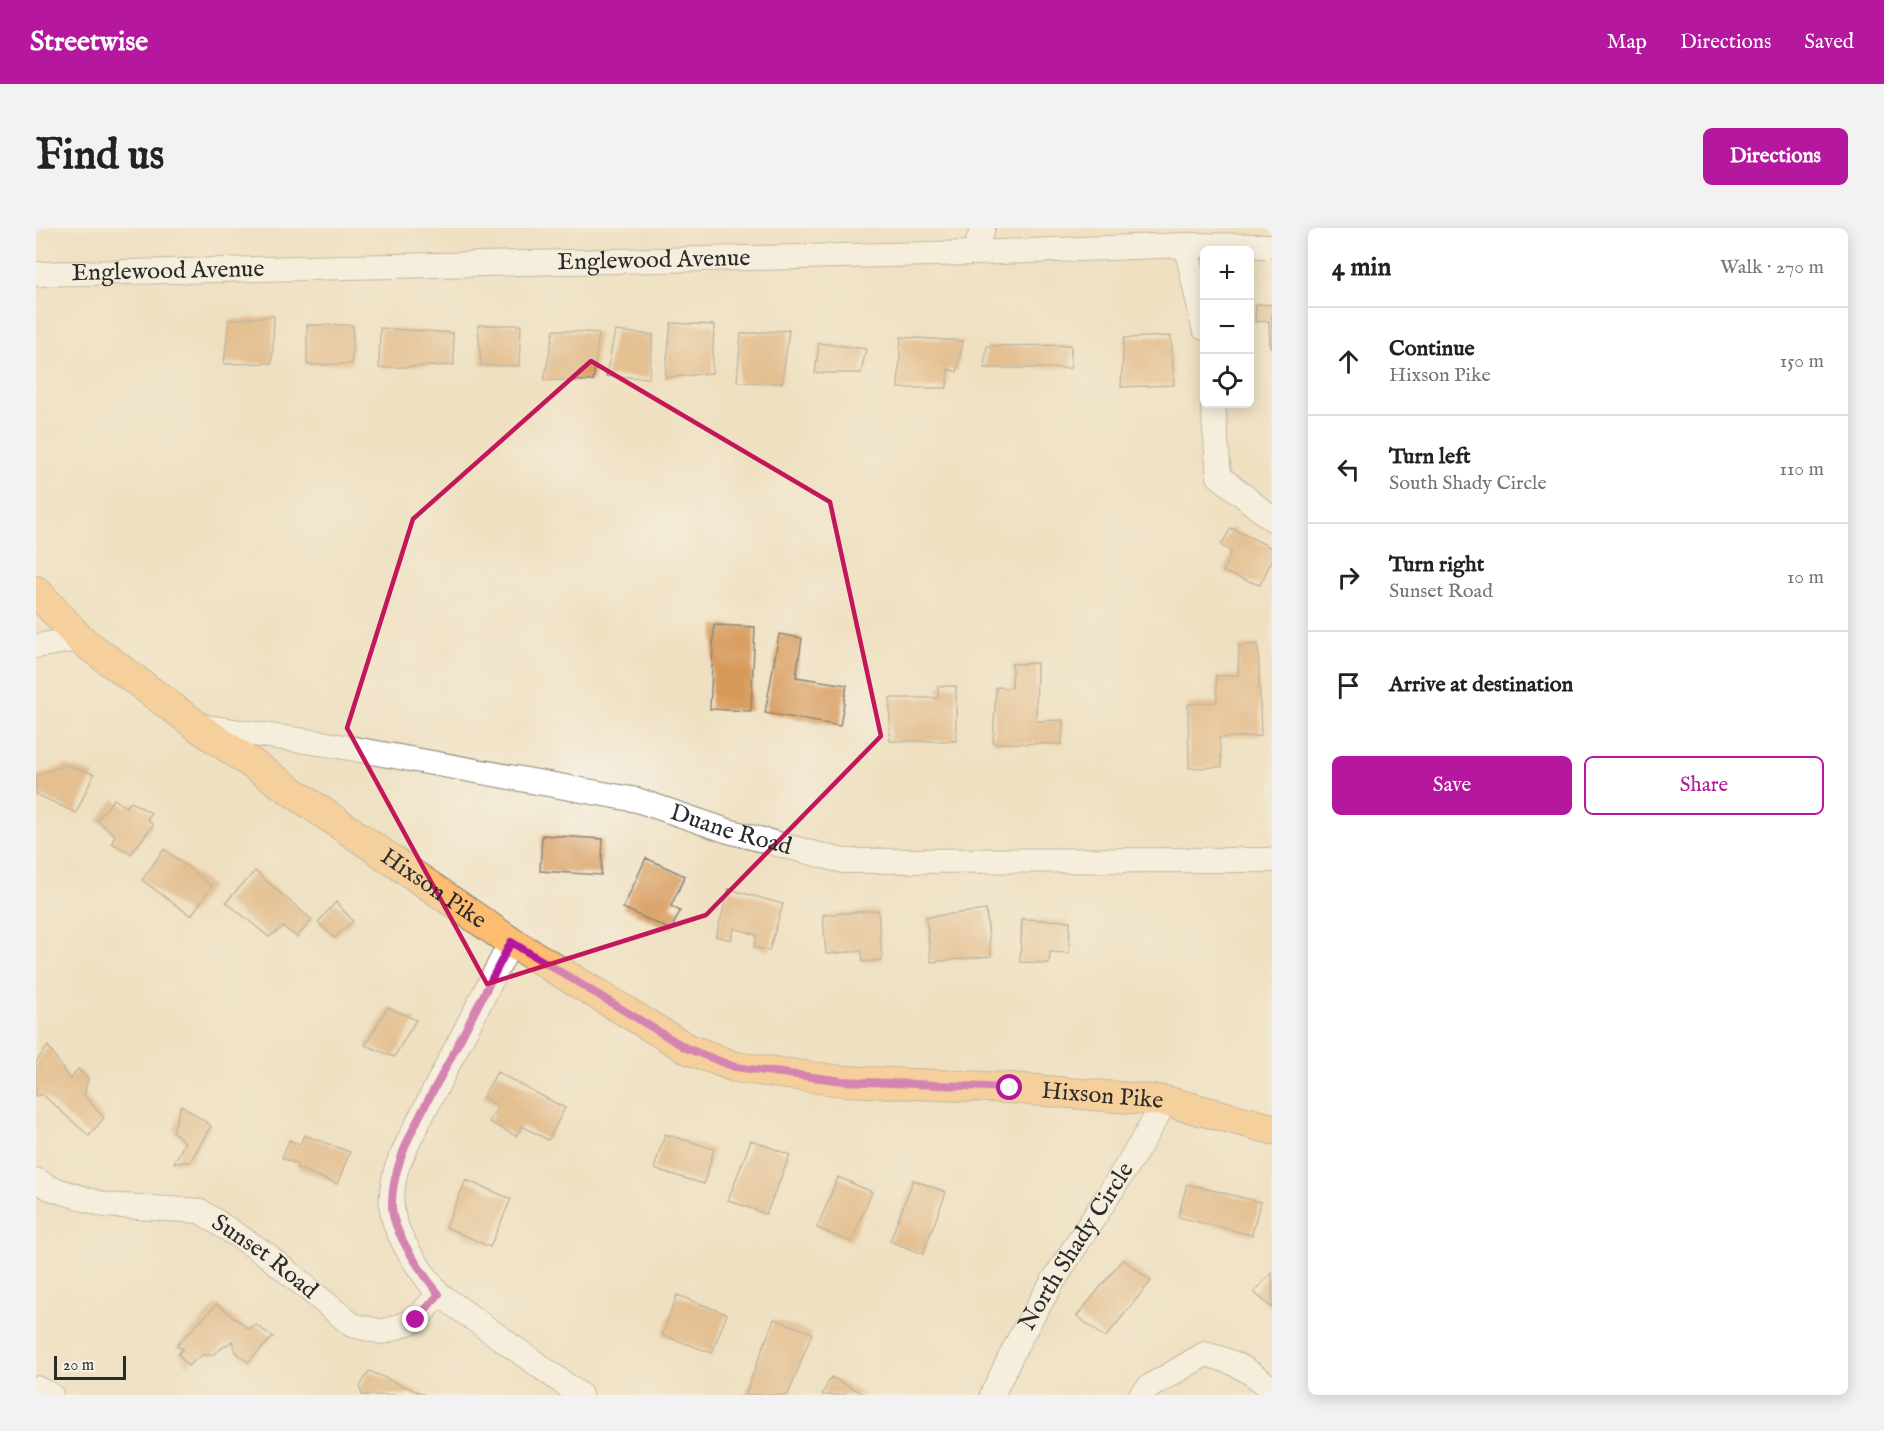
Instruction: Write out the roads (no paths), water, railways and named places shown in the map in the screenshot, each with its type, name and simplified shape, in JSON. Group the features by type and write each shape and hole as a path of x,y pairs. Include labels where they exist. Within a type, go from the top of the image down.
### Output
{"main road":[{"name":"Hixson Pike","path":"36,591 80,639 197,726 511,942 686,1048 735,1067 843,1081 1010,1088 1165,1101 1272,1129"}],"street":[{"path":"974,252 983,228"},
{"path":"1186,245 1200,310"},
{"name":"Englewood Avenue","path":"36,274 1186,245 1272,246"},
{"path":"1213,408 1219,476 1272,519"},
{"path":"36,646 80,639"},
{"name":"Duane Road","path":"197,726 327,744 636,800 728,831 843,861 1272,860"},
{"path":"511,942 424,1109 395,1173 391,1209 410,1253 426,1279 439,1294 580,1395"},
{"name":"North Shady Circle","path":"992,1395 1024,1329 1140,1148 1165,1101"},
{"name":"Sunset Road","path":"36,1180 50,1188 105,1205 200,1211 267,1255 352,1325 383,1332 416,1320 439,1294"},
{"path":"1141,1395 1149,1387 1204,1354 1229,1360 1248,1369 1272,1389"},
{"path":"36,1388 51,1395"}]}
